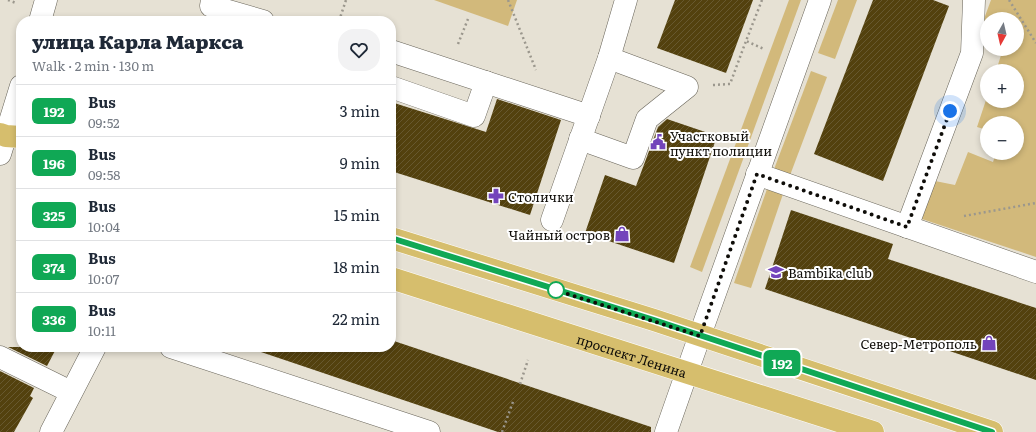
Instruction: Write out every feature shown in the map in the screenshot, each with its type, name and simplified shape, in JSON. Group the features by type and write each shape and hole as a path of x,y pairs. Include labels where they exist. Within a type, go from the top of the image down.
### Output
{"main road":[{"path":"396,240 700,336 992,432"},
{"name":"проспект Ленина","path":"396,280 873,432"}],"street":[{"path":"41,16 46,0"},
{"path":"212,0 211,6 246,16"},
{"path":"552,220 609,58 626,0"},
{"path":"666,432 820,0"},
{"path":"907,227 972,53 974,0"},
{"path":"396,54 589,116"},
{"path":"580,139 633,158 647,119 686,87 609,58"},
{"path":"396,89 474,116 486,82"},
{"path":"10,141 16,111"},
{"path":"757,174 1036,272"},
{"path":"51,432 92,352"},
{"path":"187,352 429,432"},
{"path":"0,357 71,392"}],"path":[{"path":"8,0 21,4"},
{"path":"341,16 346,0"},
{"path":"508,0 550,103"},
{"path":"730,84 762,0"},
{"path":"1009,0 1036,43"},
{"path":"746,41 764,49"},
{"path":"960,217 1036,203"},
{"path":"520,384 528,360"},
{"path":"502,432 514,399"}],"shaded area":[{"path":"434,0 517,0 508,26"},
{"path":"789,0 801,0 702,272 690,267"},
{"path":"838,0 857,0 835,59 818,53"},
{"path":"991,0 1036,0 1036,257 922,219 935,181 955,185 968,152 980,157 980,160 988,160 993,162 994,160 1024,160 1024,116 981,116 983,108 1024,108 1024,64 998,64 1001,56 1024,56 1024,12 987,12"},
{"path":"811,71 827,77 789,178 773,172"},
{"path":"980,118 980,128 977,127"},
{"path":"767,189 783,194 751,288 734,283"}],"building":[{"path":"675,0 753,0 726,73 657,48"},
{"path":"873,0 933,0 949,6 883,181 814,154"},
{"path":"497,99 561,120 530,215 396,173 396,104 486,132"},
{"path":"667,119 717,136 674,263 585,233 605,175 636,186 658,127"},
{"path":"791,210 893,244 888,259 1036,308 1036,380 765,289"},
{"path":"396,342 651,427 651,432 498,432 261,352 396,352"},
{"path":"8,347 16,347 16,351"},
{"path":"18,352 54,352 47,366"},
{"path":"0,371 34,388 30,396 33,398 14,432 0,432"}],"bus line":[{"name":"192","path":"396,240 654,320 992,432"}],"place":[{"name":"Участковый пункт полиции","path":"658,142"},
{"name":"Столички","path":"496,196"},
{"name":"Чайный остров","path":"622,234"},
{"name":"Bambika club","path":"776,272"},
{"name":"Север-Метрополь","path":"989,343"}],"route":[{"path":"556,290 654,320 700,336 757,174 907,227 950,111"}]}
